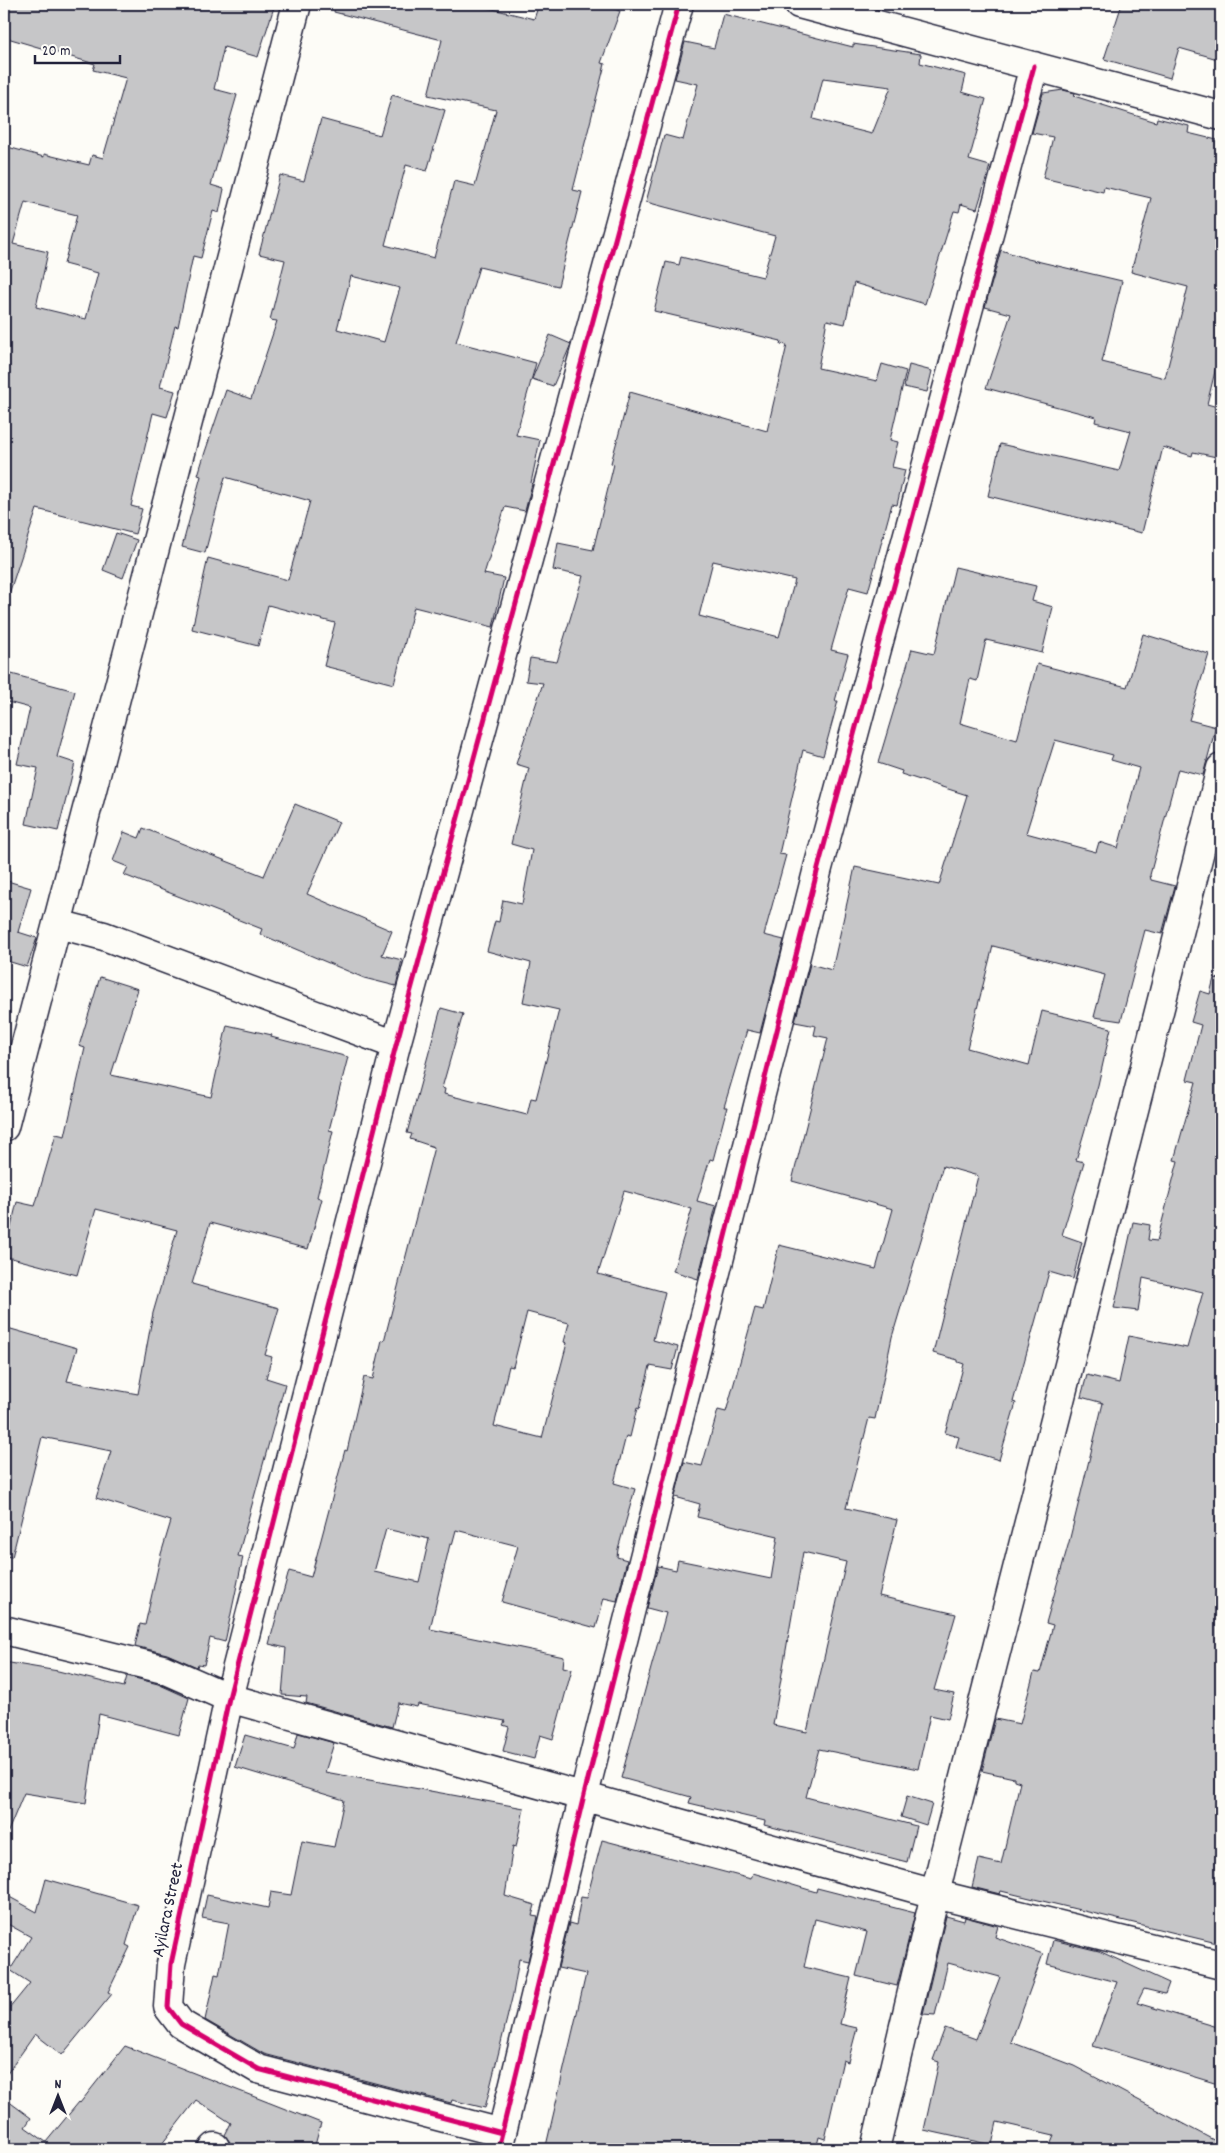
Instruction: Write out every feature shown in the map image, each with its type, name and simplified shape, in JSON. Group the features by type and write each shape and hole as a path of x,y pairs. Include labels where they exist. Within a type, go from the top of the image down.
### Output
{"street":[{"path":"4,1127 297,4"},
{"name":"Ayilara Street","path":"500,2141 258,2069 181,2024 168,2007 171,1964 229,1698 396,1046 679,4"},
{"path":"799,4 1221,116"},
{"path":"500,2141 584,1796 818,868 1034,66"},
{"path":"875,2149 935,1894 1221,768"},
{"path":"58,924 104,936 396,1046"},
{"path":"4,1630 163,1669 229,1698 935,1894 1221,1965"}],"building":[{"path":"4,4 275,4 258,57 224,47 214,89 237,95 211,185 224,189 219,213 213,211 201,258 193,256 178,327 175,326 160,387 175,391 167,417 153,413 131,506 142,509 135,534 37,509 8,597 4,596 4,146 44,157 44,154 89,165 92,155 103,158 126,78 93,70 95,64 4,37","holes":["25,202 77,215 64,264 98,273 86,319 36,307 48,252 13,244"]},
{"path":"335,4 472,4 534,19 539,4 600,4 620,11 601,63 605,64 573,190 582,192 558,286 479,267 456,342 536,363 516,435 540,440 532,484 525,511 505,507 484,574 504,578 493,627 414,607 394,684 324,666 335,623 268,605 258,646 192,629 208,558 288,580 310,501 225,477 205,553 182,547 201,476 198,475 226,390 251,399 277,321 270,320 285,260 259,254 280,175 304,181 321,119 380,135 392,95 445,110 427,171 406,165 385,245 434,258 454,181 475,186 496,110 428,95 442,40 334,12","holes":["351,276 400,288 384,342 337,329"]},
{"path":"1122,4 1221,4 1221,60 1179,48 1170,78 1104,59"},
{"path":"723,14 853,47 853,44 921,54 920,63 966,75 962,92 986,99 969,160 990,166 977,209 961,204 959,212 954,211 925,304 854,283 845,324 827,320 818,368 877,381 882,364 906,371 890,440 898,442 892,467 905,470 897,505 892,504 868,592 849,587 831,650 848,654 823,756 803,750 779,854 786,855 764,935 784,940 760,1033 747,1030 724,1107 727,1107 713,1160 710,1159 697,1201 716,1206 698,1279 673,1271 692,1209 624,1191 598,1274 665,1292 653,1340 678,1347 672,1370 650,1366 630,1437 626,1436 614,1483 635,1489 618,1549 617,1557 627,1560 617,1601 604,1598 596,1628 502,1602 518,1546 456,1530 452,1545 450,1544 430,1629 564,1657 563,1667 572,1669 553,1739 540,1735 534,1759 503,1751 509,1727 503,1725 505,1721 418,1704 417,1707 398,1703 392,1727 306,1703 307,1697 282,1695 286,1648 269,1644 289,1571 311,1577 345,1450 347,1451 364,1377 373,1379 382,1340 384,1341 434,1147 410,1139 412,1134 407,1133 441,1008 463,1014 442,1088 445,1089 444,1094 527,1115 531,1098 536,1099 559,1010 523,1002 531,963 487,951 495,921 499,922 503,900 522,904 532,850 511,844 529,768 516,764 543,683 526,681 530,658 557,662 583,576 553,570 558,543 593,550 614,464 611,463 630,392 767,431 787,345 780,344 781,341 654,311 666,262 679,265 681,257 763,277 775,236 646,202 664,135 683,140 698,84 675,79 685,42 714,48","holes":["823,78 891,87 872,134 813,119","713,561 795,580 779,637 699,616","527,1312 569,1323 564,1342 567,1343 542,1438 494,1426 509,1366 513,1367","386,1529 429,1539 419,1582 374,1572"]},
{"path":"1063,90 1075,93 1074,96 1156,122 1157,118 1189,126 1188,133 1221,141 1221,347 1207,404 1221,408 1221,458 1193,452 1192,456 1163,447 1142,533 988,496 1000,444 1119,471 1131,431 1095,422 1096,417 986,388 1011,314 985,307 1001,250 1028,259 1122,281 1102,362 1165,378 1188,287 1131,272 1151,198 1104,187 1103,192 1043,178 1053,137 1032,133 1043,93"},
{"path":"550,335 571,344 553,386 532,379"},
{"path":"909,365 932,371 927,392 904,387"},
{"path":"116,533 137,540 123,578 103,570"},
{"path":"955,567 1036,586 1032,601 1053,607 1042,653 986,640 977,681 970,679 960,723 1017,740 1037,664 1127,687 1143,634 1209,654 1189,720 1216,727 1203,775 1178,769 1150,875 1151,880 1175,886 1162,934 1145,930 1121,1021 1094,1017 1105,975 993,946 967,1048 1029,1065 1042,1011 1111,1028 1098,1085 1076,1160 1084,1162 1062,1235 1082,1242 1073,1279 1049,1272 1013,1402 1016,1403 999,1460 956,1447 959,1437 945,1433 964,1364 958,1362 958,1360 933,1353 978,1176 943,1166 892,1337 875,1419 869,1418 846,1508 897,1520 879,1596 956,1614 934,1690 954,1694 948,1719 930,1715 918,1769 819,1749 806,1797 916,1826 907,1862 764,1825 765,1821 689,1803 691,1797 621,1778 666,1613 647,1608 658,1566 676,1570 678,1560 771,1579 778,1536 697,1517 700,1504 675,1497 684,1462 702,1466 718,1410 726,1412 755,1308 763,1310 779,1245 876,1269 893,1209 792,1181 828,1038 814,1035 816,1026 795,1022 810,964 832,970 855,867 939,885 967,795 901,774 902,771 878,763 912,649 934,654","holes":["1055,740 1113,755 1111,760 1139,768 1118,848 1099,842 1096,852 1026,833","803,1552 846,1562 807,1732 773,1725"]},
{"path":"4,672 75,691 57,757 75,763 58,831 26,824 38,768 17,764 30,708 4,701"},
{"path":"295,804 339,822 307,894 392,931 382,955 402,960 396,986 364,978 260,934 262,929 124,875 128,867 113,861 124,832 139,838 143,828 264,876"},
{"path":"4,880 31,888 18,932 37,938 27,967 4,960"},
{"path":"100,977 138,989 111,1075 211,1097 227,1025 272,1035 271,1037 348,1057 329,1130 333,1131 317,1197 322,1199 308,1249 210,1223 192,1284 279,1308 265,1355 272,1357 266,1378 285,1384 238,1556 243,1557 225,1642 210,1638 204,1665 198,1664 197,1667 167,1654 135,1646 140,1624 145,1625 161,1554 171,1521 96,1498 111,1451 42,1437 12,1557 4,1556 4,1327 77,1348 67,1381 138,1394 153,1313 177,1230 96,1209 77,1275 4,1256 17,1202 35,1206 56,1134 65,1136 85,1048 79,1046"},
{"path":"1214,978 1221,979 1221,1944 1001,1891 1000,1894 972,1887 979,1859 1001,1864 1020,1782 1014,1780 1014,1778 982,1771 995,1719 1020,1724 1034,1672 1040,1673 1053,1625 1046,1623 1069,1542 1103,1403 1081,1397 1087,1375 1119,1383 1129,1336 1187,1348 1203,1292 1143,1278 1138,1311 1114,1308 1133,1222 1150,1225 1148,1240 1157,1241 1178,1161 1174,1160 1196,1082 1187,1080 1201,1025 1191,1022 1200,991 1210,994"},
{"path":"4,1662 58,1671 124,1687 127,1676 158,1684 189,1698 179,1735 99,1714 86,1803 24,1793 4,1841"},
{"path":"298,1733 334,1743 325,1772 524,1808 516,1847 513,1846 505,1896 535,1905 532,1916 538,1917 528,1961 519,1959 513,1994 485,2108 452,2100 451,2103 264,2054 205,2020 215,1974 219,1975 229,1923 202,1918 207,1895 268,1908 271,1892 291,1895 302,1841 334,1847 344,1800 235,1767 245,1735 294,1749"},
{"path":"907,1796 932,1804 926,1825 901,1817"},
{"path":"602,1840 751,1879 753,1873 816,1892 817,1888 915,1913 897,1986 856,1976 867,1932 815,1919 804,1967 851,1978 840,2024 857,2028 848,2062 843,2060 825,2139 819,2137 816,2149 705,2149 681,2144 680,2149 561,2149 546,2146 586,1974 558,1968 569,1923 576,1925 581,1897 587,1898"},
{"path":"46,1879 138,1905 126,1945 130,1947 108,1992 112,1994 62,2055 35,2034 4,2078 4,2015 30,1983 10,1970 31,1937 4,1922 4,1894 37,1912"},
{"path":"946,1916 964,1921 965,1917 998,1926 995,1937 1043,1954 1011,2042 1074,2066 1221,2144 1221,2149 1048,2149 1054,2135 997,2122 992,2145 924,2130 939,2062 933,2060 945,2028 976,2039 1000,1977 948,1963 935,2015 923,2014"},
{"path":"1053,1940 1099,1951 1169,1983 1165,1994 1144,1989 1137,2003 1221,2028 1221,2085 1093,2046 1117,1982 1047,1964"},
{"path":"125,2046 321,2123 314,2149 230,2149 230,2142 225,2135 231,2123 196,2100 158,2149 4,2149 4,2098 31,2118 25,2127 46,2142"}],"cycle path":[{"path":"502,2133 258,2069 181,2024 168,2007 171,1964 229,1698 396,1045 679,4"},
{"path":"498,2149 584,1795 818,868 1034,66"}]}
